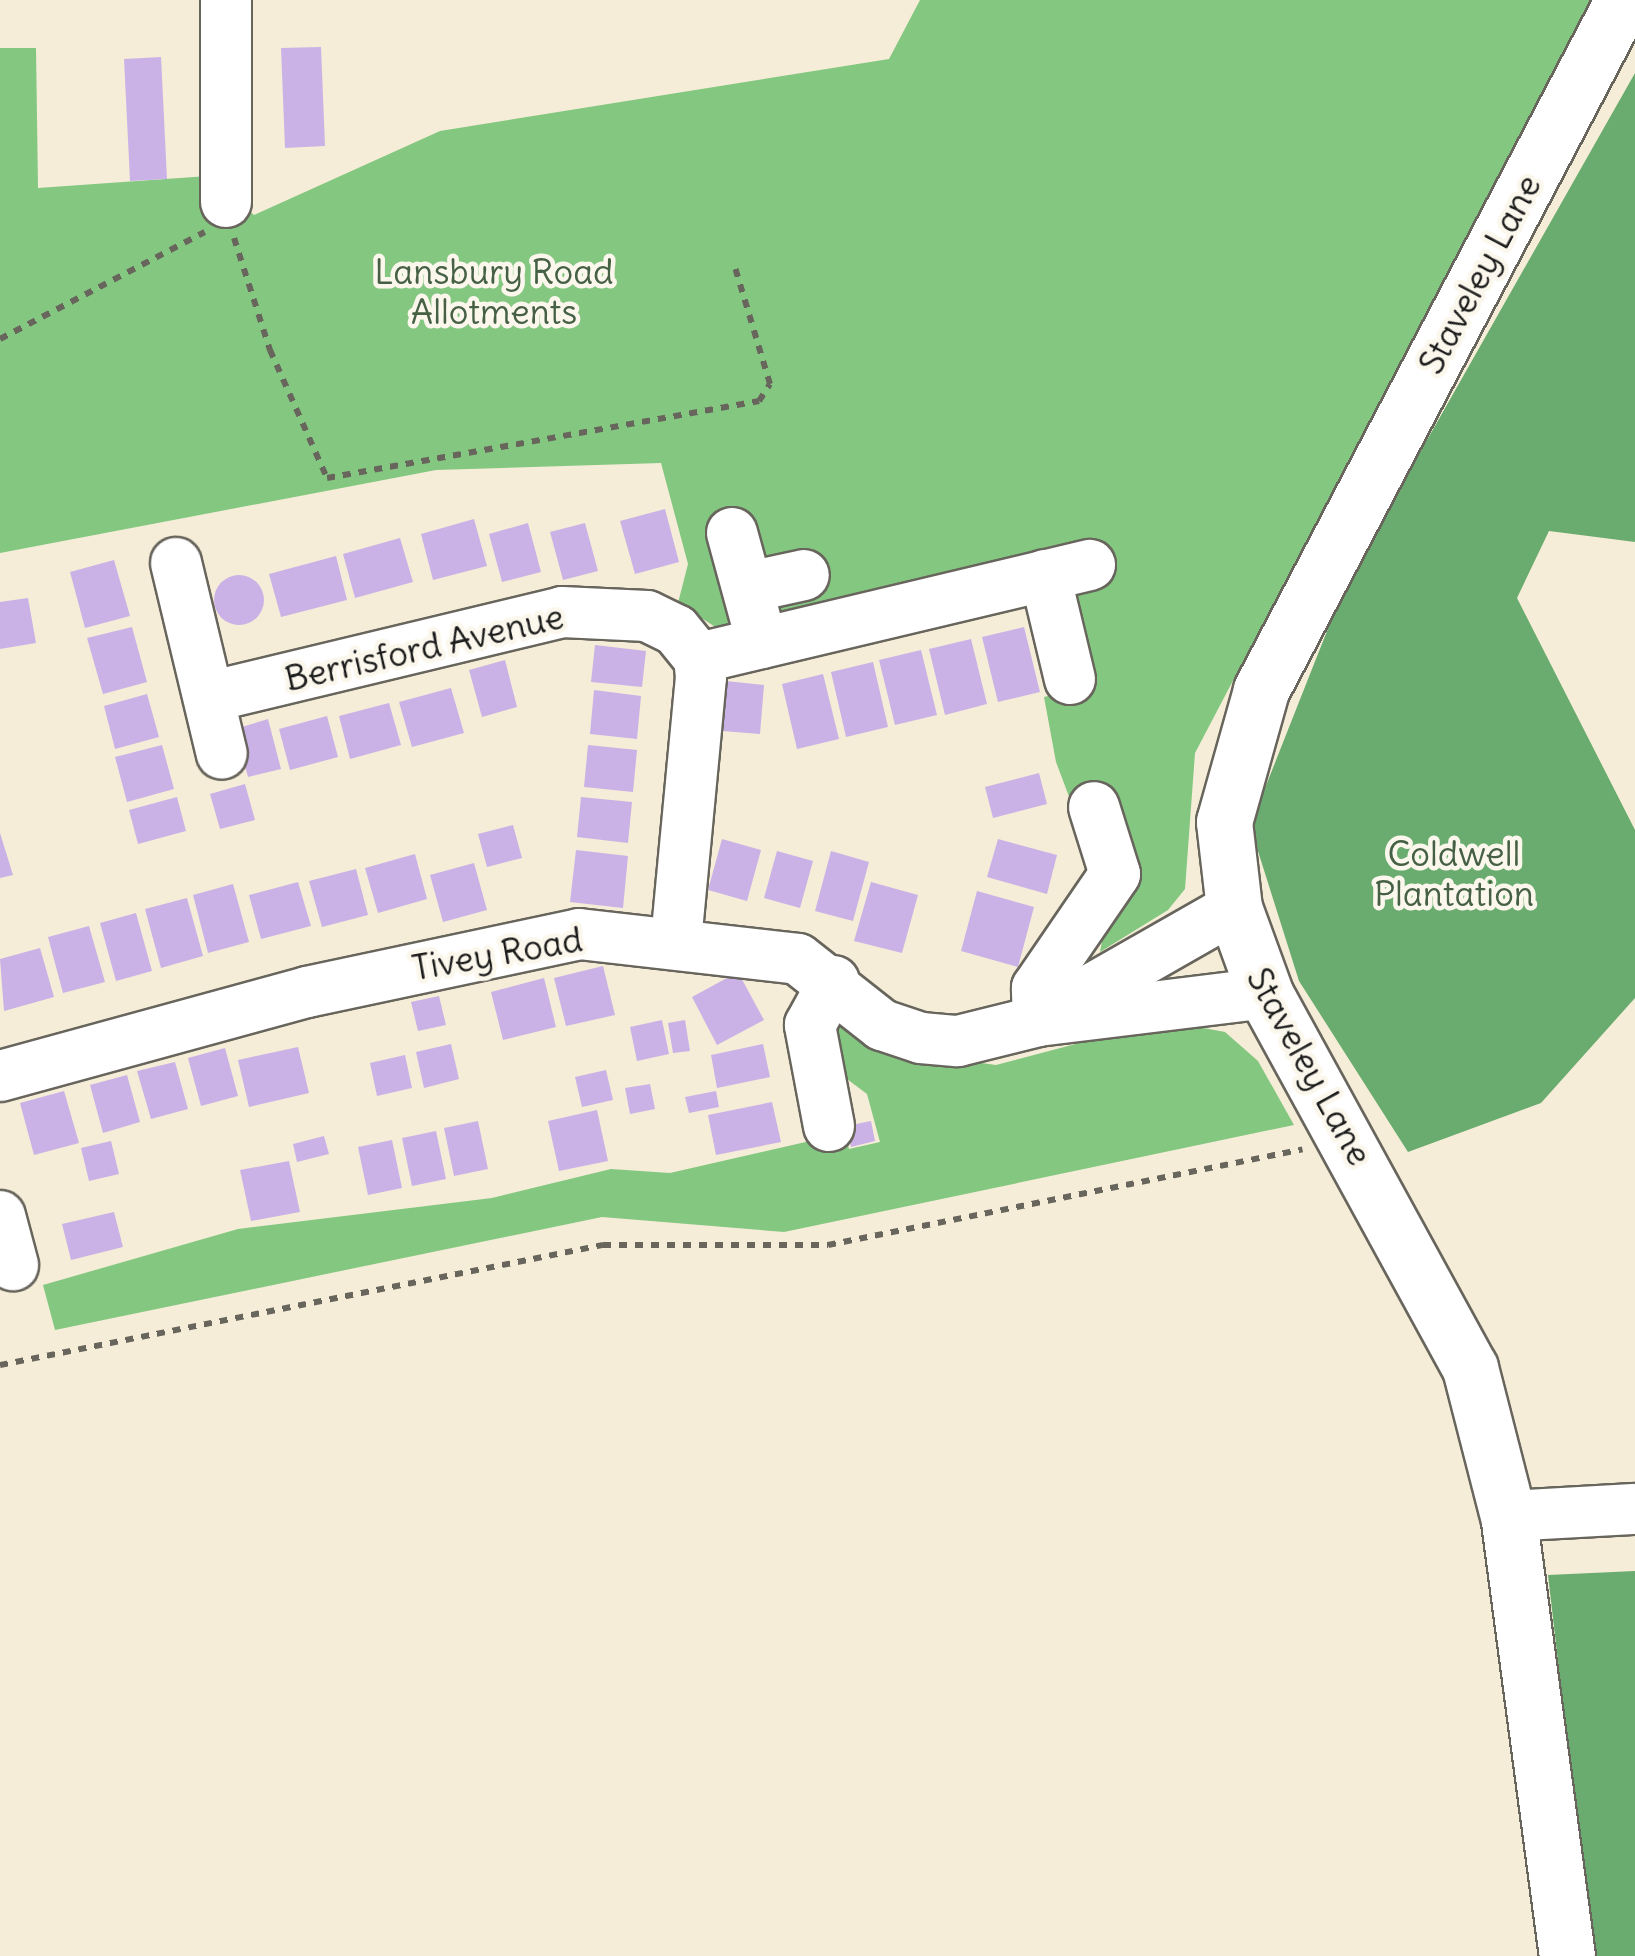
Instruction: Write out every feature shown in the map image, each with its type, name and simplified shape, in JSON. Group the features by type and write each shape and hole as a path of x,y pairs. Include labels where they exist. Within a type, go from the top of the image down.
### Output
{"main road":[{"name":"Staveley Lane","path":"1567,1956 1508,1516 1470,1368 1350,1140 1265,993 1234,908 1224,822 1261,690 1623,0"}],"street":[{"path":"226,0 226,202"},
{"path":"732,533 762,643"},
{"path":"176,563 222,754"},
{"path":"676,940 699,658 1068,570 1070,680"},
{"path":"749,587 804,574"},
{"name":"Berrisford Avenue","path":"208,697 562,612 647,616 676,630 699,658"},
{"path":"1038,1021 1037,988 1115,874 1094,807"},
{"name":"Tivey Road","path":"1038,1021 1234,908"},
{"name":"Tivey Road","path":"0,1076 543,938 676,940 798,959 834,981 882,1024 921,1038 958,1041 1038,1021 1265,993"},
{"path":"830,1126 810,1024 834,981"},
{"path":"0,1216 13,1265"},
{"path":"1508,1516 1635,1509"}],"path":[{"path":"226,202 270,350 327,478 759,402 770,384 734,264"},
{"path":"0,338 200,239 226,202"},
{"path":"0,1366 602,1245 828,1244 1350,1140"}],"green space":[{"name":"Lansbury Road Allotments","path":"920,0 1590,0 1195,753 1185,889 1168,910 1100,952 1109,903 1056,762 1044,697 1091,686 1071,597 1111,578 1095,544 717,628 678,603 688,564 661,463 436,470 0,553 0,48 36,48 38,188 208,176 254,215 440,131 889,59"},
{"name":"Coldwell Plantation","path":"1635,73 1635,542 1549,531 1517,598 1635,830 1635,998 1541,1103 1408,1152 1299,981 1250,826 1346,583"},
{"path":"834,1022 879,1049 996,1065 1117,1033 1182,1024 1225,1032 1258,1061 1294,1125 784,1232 602,1217 55,1330 43,1285 238,1229 492,1198 611,1169 670,1173 845,1133 849,1149 880,1142 867,1094 839,1073"},
{"path":"1635,1571 1635,1956 1592,1956 1548,1575"}],"building":[{"path":"321,47 325,146 285,148 281,48"},
{"path":"161,57 167,179 130,181 124,59"},
{"path":"665,509 679,562 635,574 620,521"},
{"path":"474,519 487,566 433,580 421,534"},
{"path":"528,523 541,572 502,582 489,534"},
{"path":"585,523 598,571 563,580 550,532"},
{"path":"400,538 413,582 355,598 343,554"},
{"path":"336,556 347,600 281,617 269,574"},
{"path":"114,560 130,616 85,628 70,572"},
{"path":"239,575 256,583 264,600 256,617 239,625 222,617 214,600 222,583"},
{"path":"28,598 36,643 0,649 0,602"},
{"path":"132,627 147,682 103,694 87,638"},
{"path":"1024,627 1040,692 998,702 982,637"},
{"path":"971,639 987,704 945,715 929,649"},
{"path":"595,645 646,651 642,687 591,682"},
{"path":"921,650 937,715 895,725 879,660"},
{"path":"505,660 517,707 482,717 469,670"},
{"path":"873,662 888,727 846,737 831,672"},
{"path":"823,674 839,739 797,749 782,684"},
{"path":"726,681 764,685 760,734 722,731"},
{"path":"451,688 464,733 412,747 399,702"},
{"path":"594,690 641,696 637,739 590,734"},
{"path":"147,694 159,737 115,749 104,706"},
{"path":"389,703 401,745 350,759 339,716"},
{"path":"327,716 338,757 290,770 279,729"},
{"path":"268,719 281,769 248,777 235,729"},
{"path":"162,745 174,789 127,802 115,757"},
{"path":"588,745 637,750 633,792 584,787"},
{"path":"1039,773 1047,804 993,818 985,787"},
{"path":"245,784 255,820 220,829 210,794"},
{"path":"177,797 186,831 138,844 129,810"},
{"path":"581,797 632,802 628,843 577,837"},
{"path":"513,825 522,858 487,867 478,834"},
{"path":"0,833 13,875 0,878"},
{"path":"722,839 761,850 747,901 708,890"},
{"path":"998,839 1057,855 1047,894 987,877"},
{"path":"576,850 628,856 623,908 570,902"},
{"path":"777,851 813,861 800,908 764,898"},
{"path":"831,851 869,862 853,921 815,911"},
{"path":"415,854 427,899 378,913 365,868"},
{"path":"474,863 487,910 443,922 430,875"},
{"path":"356,869 368,915 322,927 309,881"},
{"path":"298,882 311,926 261,939 249,895"},
{"path":"871,882 918,895 902,953 854,941"},
{"path":"233,884 249,942 208,953 193,895"},
{"path":"977,891 1034,907 1018,967 961,951"},
{"path":"187,898 203,956 161,968 145,909"},
{"path":"136,913 152,971 116,981 100,923"},
{"path":"89,926 105,982 63,993 48,937"},
{"path":"40,948 54,997 4,1011 0,959"},
{"path":"603,966 615,1015 566,1026 554,978"},
{"path":"738,972 764,1020 717,1045 692,997"},
{"path":"544,978 556,1027 503,1040 491,992"},
{"path":"439,996 446,1025 418,1031 411,1002"},
{"path":"662,1020 669,1054 637,1061 630,1027"},
{"path":"685,1020 690,1051 673,1053 668,1023"},
{"path":"451,1044 459,1079 424,1088 416,1052"},
{"path":"763,1044 770,1077 717,1088 711,1055"},
{"path":"298,1047 309,1093 249,1107 238,1060"},
{"path":"225,1048 238,1096 201,1106 188,1058"},
{"path":"405,1055 412,1088 377,1096 370,1063"},
{"path":"175,1062 188,1109 151,1119 137,1071"},
{"path":"606,1070 613,1100 582,1107 575,1077"},
{"path":"127,1075 140,1122 103,1133 90,1085"},
{"path":"650,1084 655,1109 630,1114 625,1088"},
{"path":"64,1091 79,1143 34,1155 20,1103"},
{"path":"716,1091 719,1107 689,1113 685,1097"},
{"path":"772,1102 781,1142 716,1155 708,1115"},
{"path":"597,1110 608,1161 559,1171 548,1121"},
{"path":"478,1121 488,1169 454,1176 444,1128"},
{"path":"871,1121 875,1141 851,1147 846,1126"},
{"path":"436,1131 446,1179 412,1186 402,1138"},
{"path":"324,1136 329,1154 297,1162 293,1144"},
{"path":"392,1140 402,1188 368,1195 358,1147"},
{"path":"111,1141 119,1174 89,1181 81,1148"},
{"path":"289,1161 300,1212 251,1221 240,1170"},
{"path":"114,1212 123,1247 71,1260 62,1224"}]}
